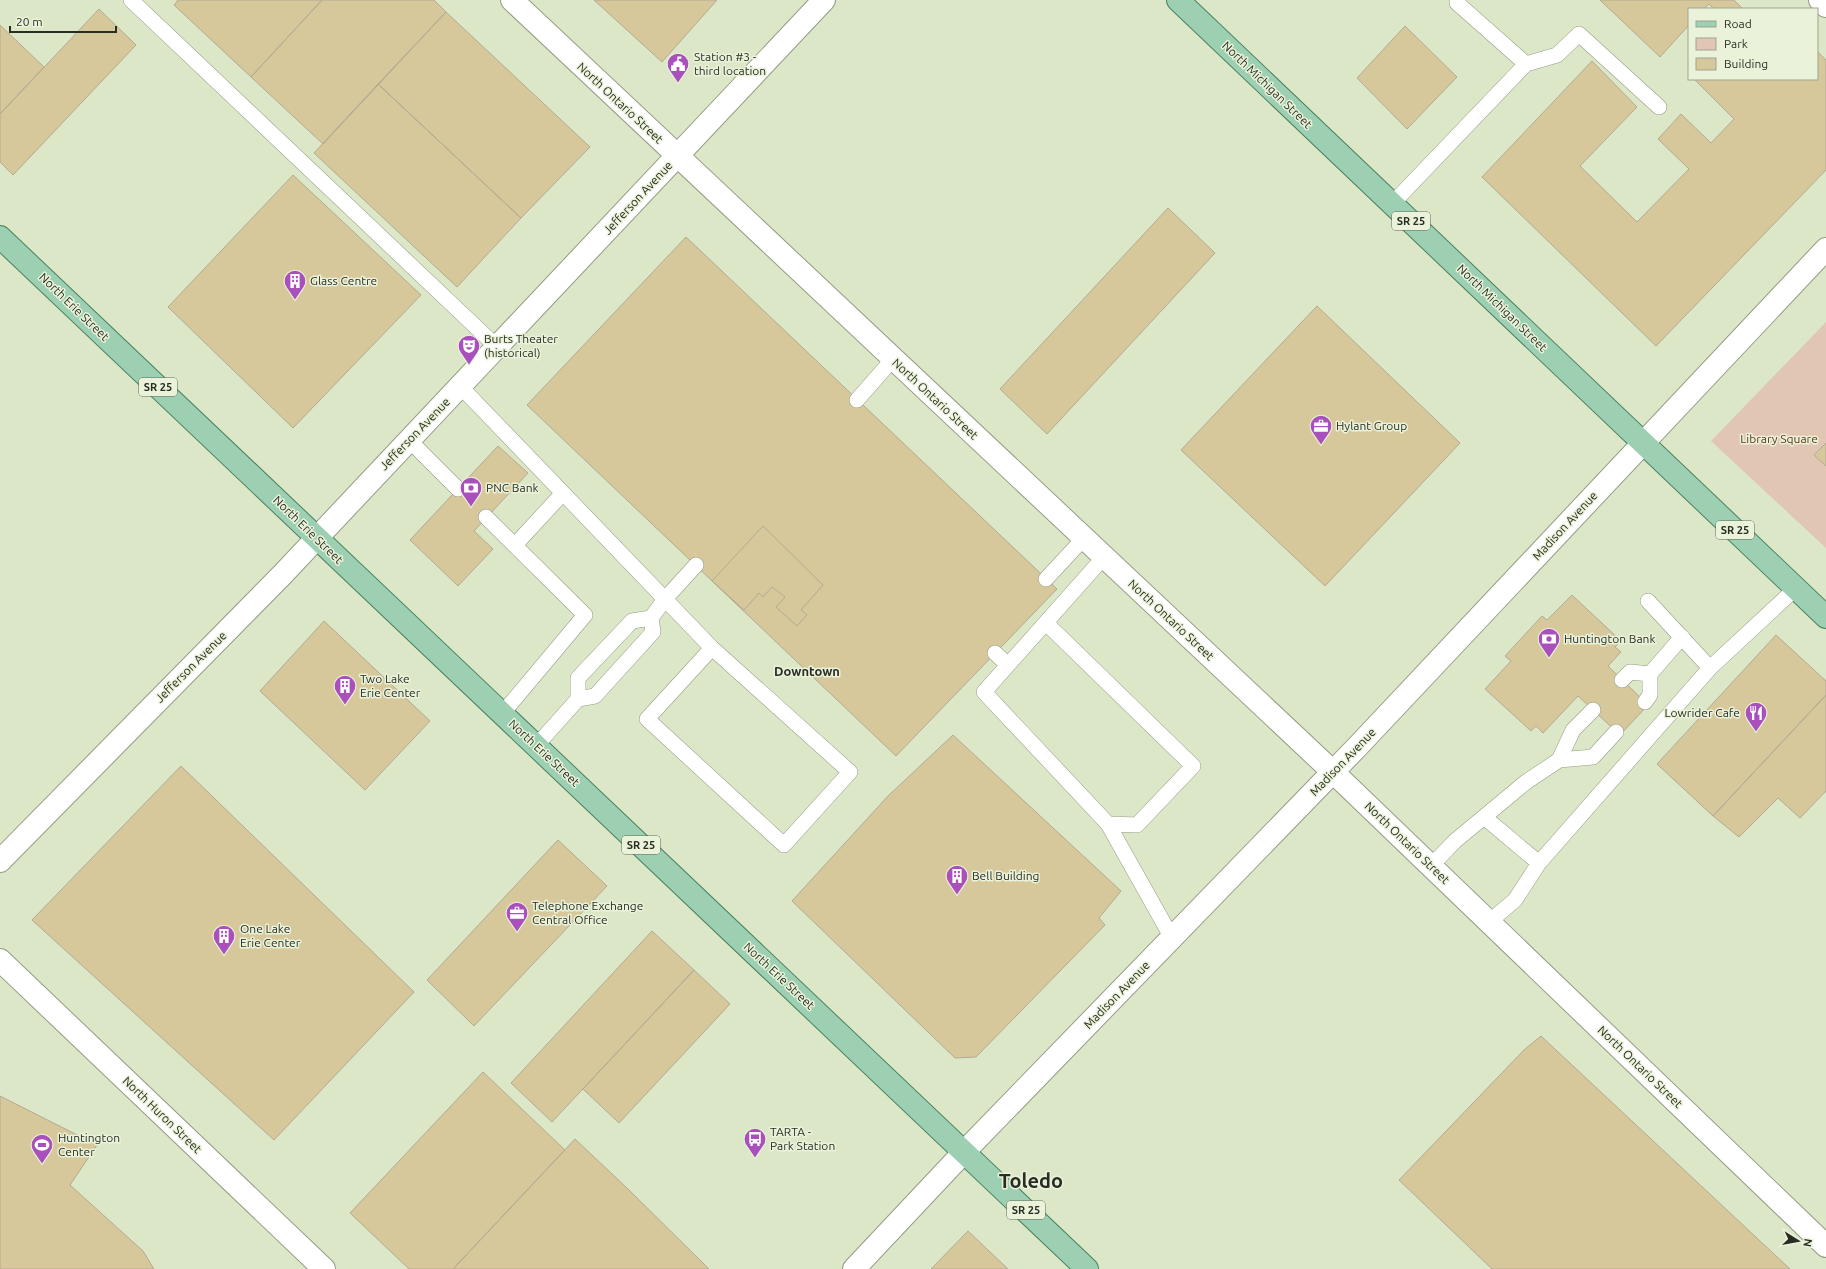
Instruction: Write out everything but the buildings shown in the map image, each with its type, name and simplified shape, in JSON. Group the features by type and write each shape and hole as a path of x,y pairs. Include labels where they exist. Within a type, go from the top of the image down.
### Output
{"main road":[{"name":"North Michigan Street","path":"1178,0 1826,617"},
{"name":"North Erie Street","path":"0,237 1087,1269"}],"street":[{"name":"North Ontario Street","path":"512,0 1333,772 1826,1246"},
{"name":"Jefferson Avenue","path":"0,861 316,538 824,0"},
{"path":"1820,0 1826,6"},
{"name":"Madison Avenue","path":"854,1269 964,1152 1333,772 1826,249"},
{"name":"North Huron Street","path":"0,960 324,1269"}],"lane":[{"path":"131,0 497,347"},
{"path":"1457,3 1526,64"},
{"path":"1392,204 1526,64 1557,55 1579,34 1659,107"},
{"path":"857,400 893,358"},
{"path":"460,386 712,648 850,772 784,844 647,719 712,648"},
{"path":"409,440 458,489"},
{"path":"515,545 563,493"},
{"path":"486,517 585,615 502,714"},
{"path":"1046,579 1084,538"},
{"path":"1104,557 984,692 1108,824 1172,938"},
{"path":"578,699 578,678 632,621 651,618 665,599 696,565"},
{"path":"1489,922 1515,900 1539,863 1710,668 1796,588"},
{"path":"1648,601 1710,668"},
{"path":"536,746 578,699 595,696 654,632 651,618"},
{"path":"1046,623 1193,766 1137,825 1108,824"},
{"path":"1645,702 1650,695 1650,674 1682,637"},
{"path":"996,654 1008,665"},
{"path":"1622,680 1630,672 1650,674"},
{"path":"1559,760 1573,730 1593,710"},
{"path":"1431,866 1455,841 1526,782 1559,760 1593,757 1616,732"},
{"path":"1484,818 1539,863"}],"shaded area":[{"path":"0,0 1826,0 1826,1269 0,1269"}],"green space":[{"name":"Library Square","path":"1826,322 1826,548 1711,441"}],"place":[{"name":"Station #3 - third location","path":"678,84"},
{"name":"Glass Centre","path":"295,300"},
{"name":"Burts Theater (historical)","path":"469,366"},
{"name":"Hylant Group","path":"1321,446"},
{"name":"PNC Bank","path":"471,508"},
{"name":"Huntington Bank","path":"1549,658"},
{"name":"Two Lake Erie Center","path":"345,706"},
{"name":"Lowrider Cafe","path":"1756,732"},
{"name":"Bell Building","path":"957,896"},
{"name":"Telephone Exchange Central Office","path":"517,932"},
{"name":"One Lake Erie Center","path":"224,956"},
{"name":"TARTA - Park Station","path":"755,1158"},
{"name":"Huntington Center","path":"42,1164"}],"district":[{"name":"Downtown","path":"807,671"},
{"name":"Toledo","path":"1031,1181"}]}
